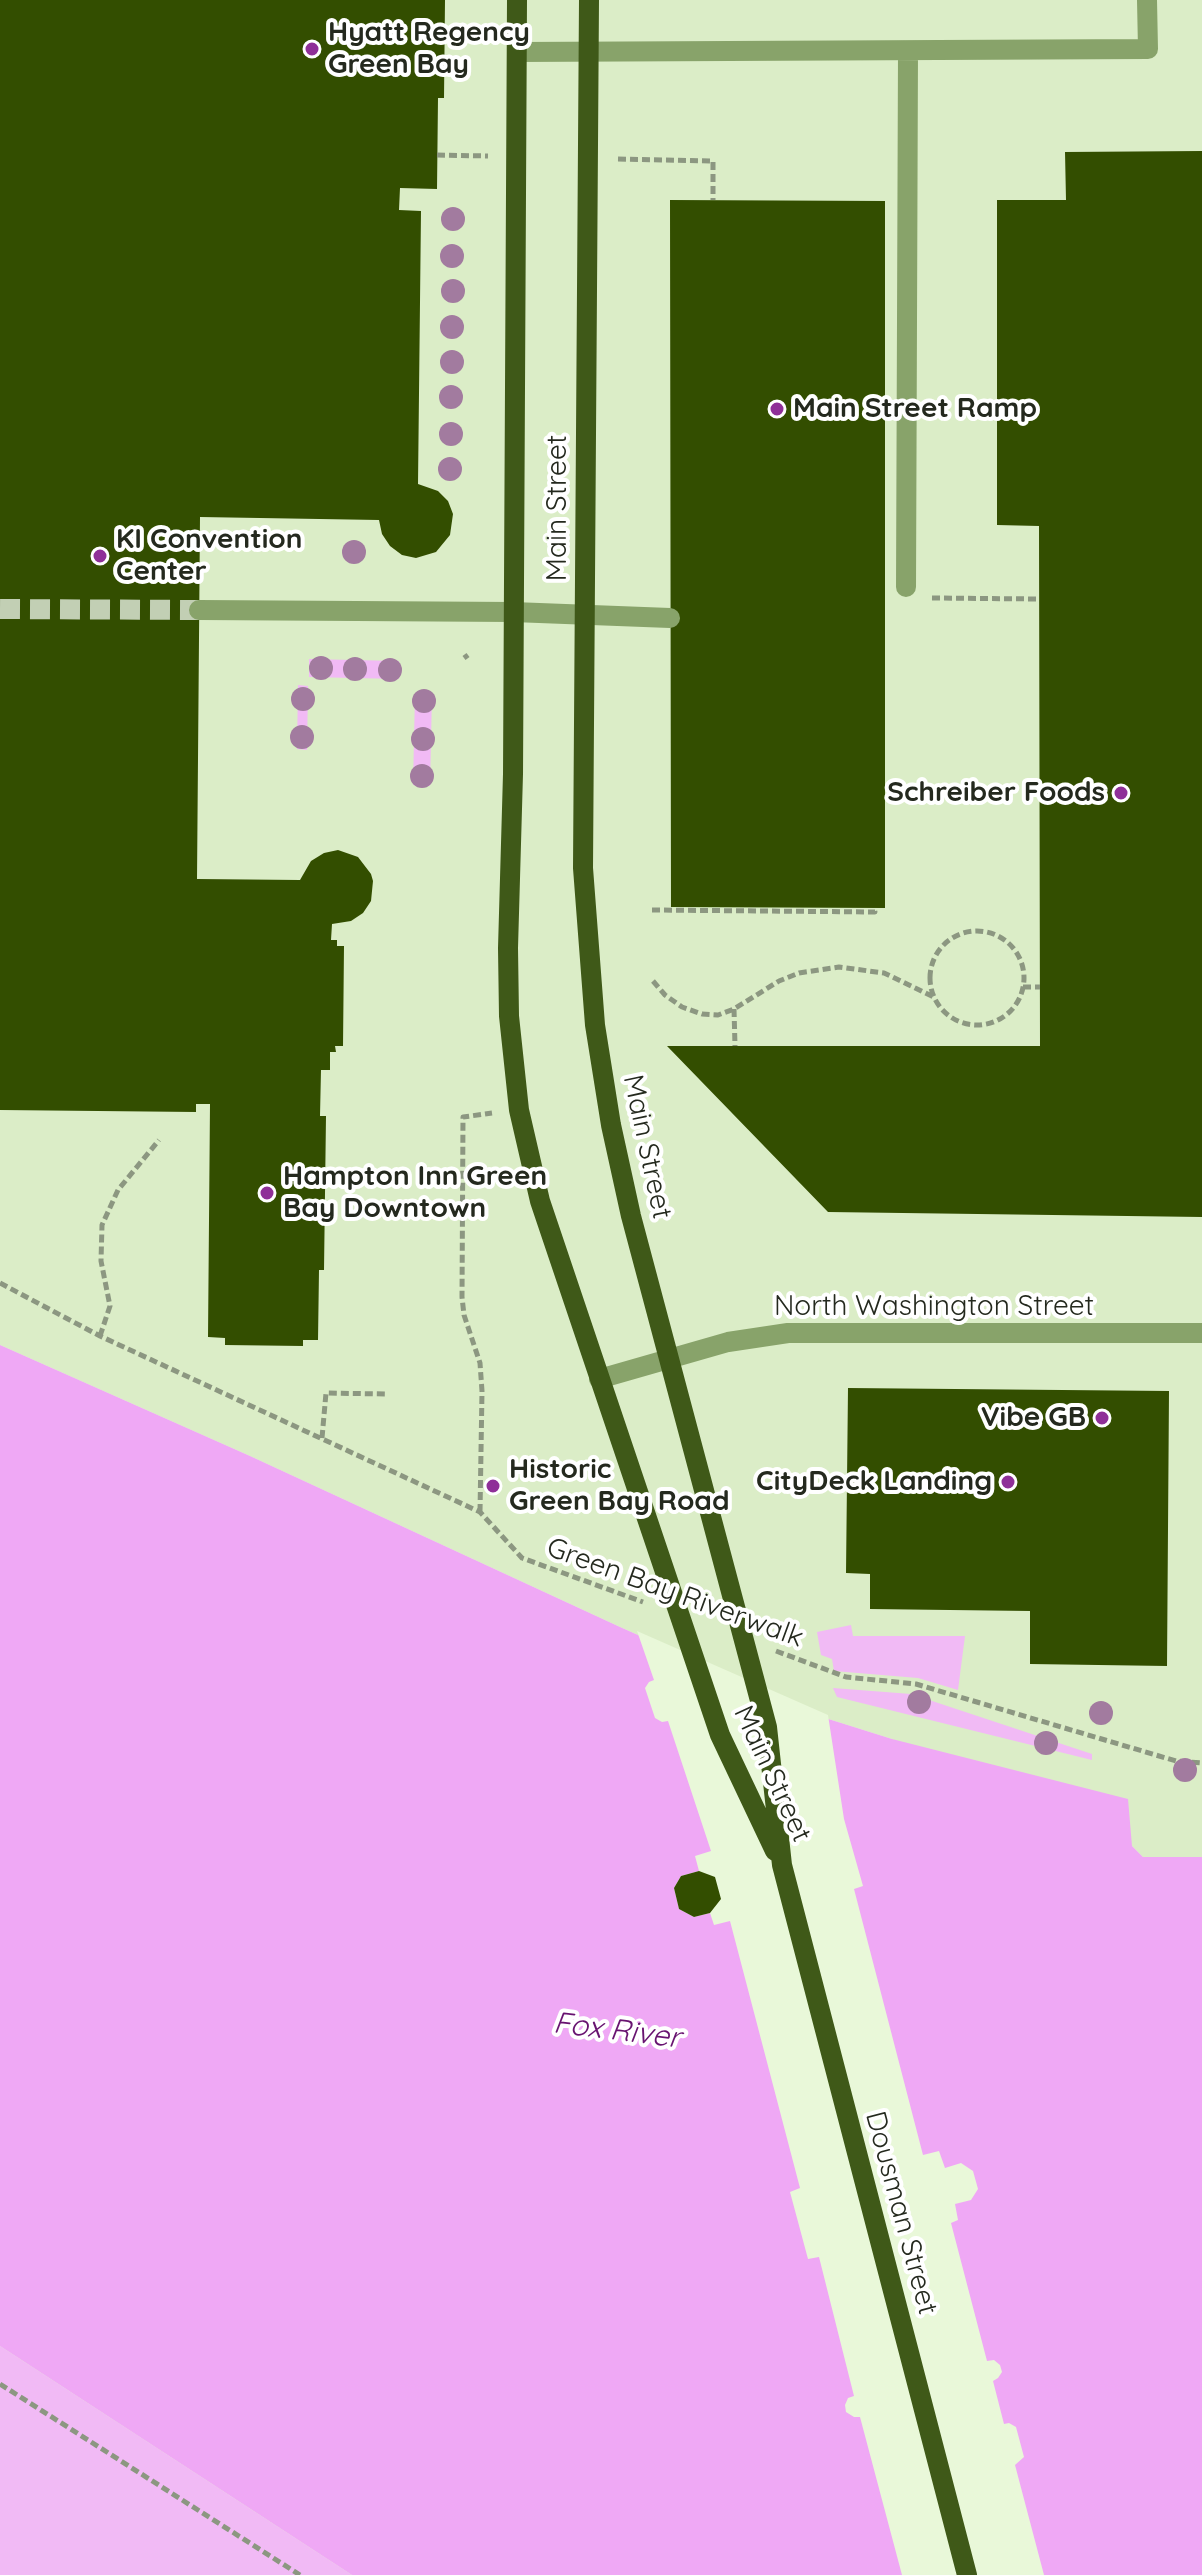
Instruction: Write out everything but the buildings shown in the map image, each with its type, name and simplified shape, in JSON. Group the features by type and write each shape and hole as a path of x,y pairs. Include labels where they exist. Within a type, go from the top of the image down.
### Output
{"main road":[{"name":"Main Street","path":"517,0 513,774 508,975 519,1110 540,1201 720,1735 782,1865"},
{"name":"Main Street","path":"589,0 584,878 595,1025 611,1125 631,1216 767,1727 782,1865"},
{"name":"Dousman Street","path":"782,1865 967,2575"}],"street":[{"path":"518,52 1148,49 1147,0"},
{"path":"906,587 908,52"},
{"path":"199,610 513,612 670,618"},
{"name":"North Washington Street","path":"599,1379 751,1337 788,1333 1202,1333"}],"path":[{"path":"906,587 906,598 1039,599"},
{"path":"652,910 875,912 874,908"},
{"path":"980,930 995,934 1009,943 1019,956 1023,987 1018,1001 996,1020 967,1024 942,1009 934,997 930,981 931,965 938,950 949,939 964,932 980,930"},
{"path":"653,981 665,995 682,1007 702,1014 718,1015 799,973 839,967 884,973 934,997"},
{"path":"1023,987 1040,987"},
{"path":"734,1009 735,1046"},
{"path":"480,1512 480,1363 464,1315 462,1297 463,1117 519,1110"},
{"path":"100,1336 110,1306 101,1261 102,1225 118,1190 159,1140"},
{"name":"Green Bay Riverwalk","path":"0,1283 100,1336 480,1512 522,1558 655,1607"},
{"path":"322,1438 326,1393 386,1394"},
{"name":"Green Bay Riverwalk","path":"773,1650 846,1677 916,1684 1176,1761 1202,1763"},
{"path":"0,2384 300,2575"}],"shaded area":[{"path":"0,0 1202,0 1202,1857 1143,1857 1132,1846 892,1739 822,1717 0,1345"},
{"path":"309,659 399,661 399,679 309,677"},
{"path":"298,685 308,686 307,750 297,749"},
{"path":"415,693 432,694 430,786 413,785"},
{"path":"851,1625 853,1636 965,1636 958,1690 918,1678 834,1671 832,1659 821,1655 817,1632"},
{"path":"833,1688 911,1694 1092,1754 1092,1760 837,1697"},
{"path":"0,2346 352,2575 0,2575"}],"water":[{"name":"Fox River","path":"0,1345 822,1717 892,1739 1128,1799 1132,1846 1143,1857 1202,1857 1202,2575 352,2575 0,2346"}],"pier":[{"path":"637,1631 828,1715 844,1819 863,1886 854,1889 923,2155 939,2151 945,2168 961,2163 973,2171 978,2189 971,2200 955,2204 958,2220 951,2223 987,2361 994,2360 1002,2372 993,2381 1004,2424 1016,2427 1024,2457 1015,2465 1044,2575 902,2575 860,2417 846,2412 848,2398 854,2396 819,2257 808,2259 790,2192 800,2188 730,1921 714,1925 710,1913 694,1917 679,1909 674,1888 681,1876 699,1871 695,1856 711,1851 668,1721 655,1718 645,1688 654,1680"}],"tunnel":[{"path":"0,609 199,610"}],"place":[{"name":"Hyatt Regency Green Bay","path":"312,49"},
{"name":"Main Street Ramp","path":"777,409"},
{"name":"KI Convention Center","path":"100,556"},
{"name":"Schreiber Foods","path":"1121,793"},
{"name":"Hampton Inn Green Bay Downtown","path":"267,1193"},
{"name":"Vibe GB","path":"1102,1418"},
{"name":"CityDeck Landing","path":"1008,1482"},
{"name":"Historic Green Bay Road","path":"493,1486"}]}
